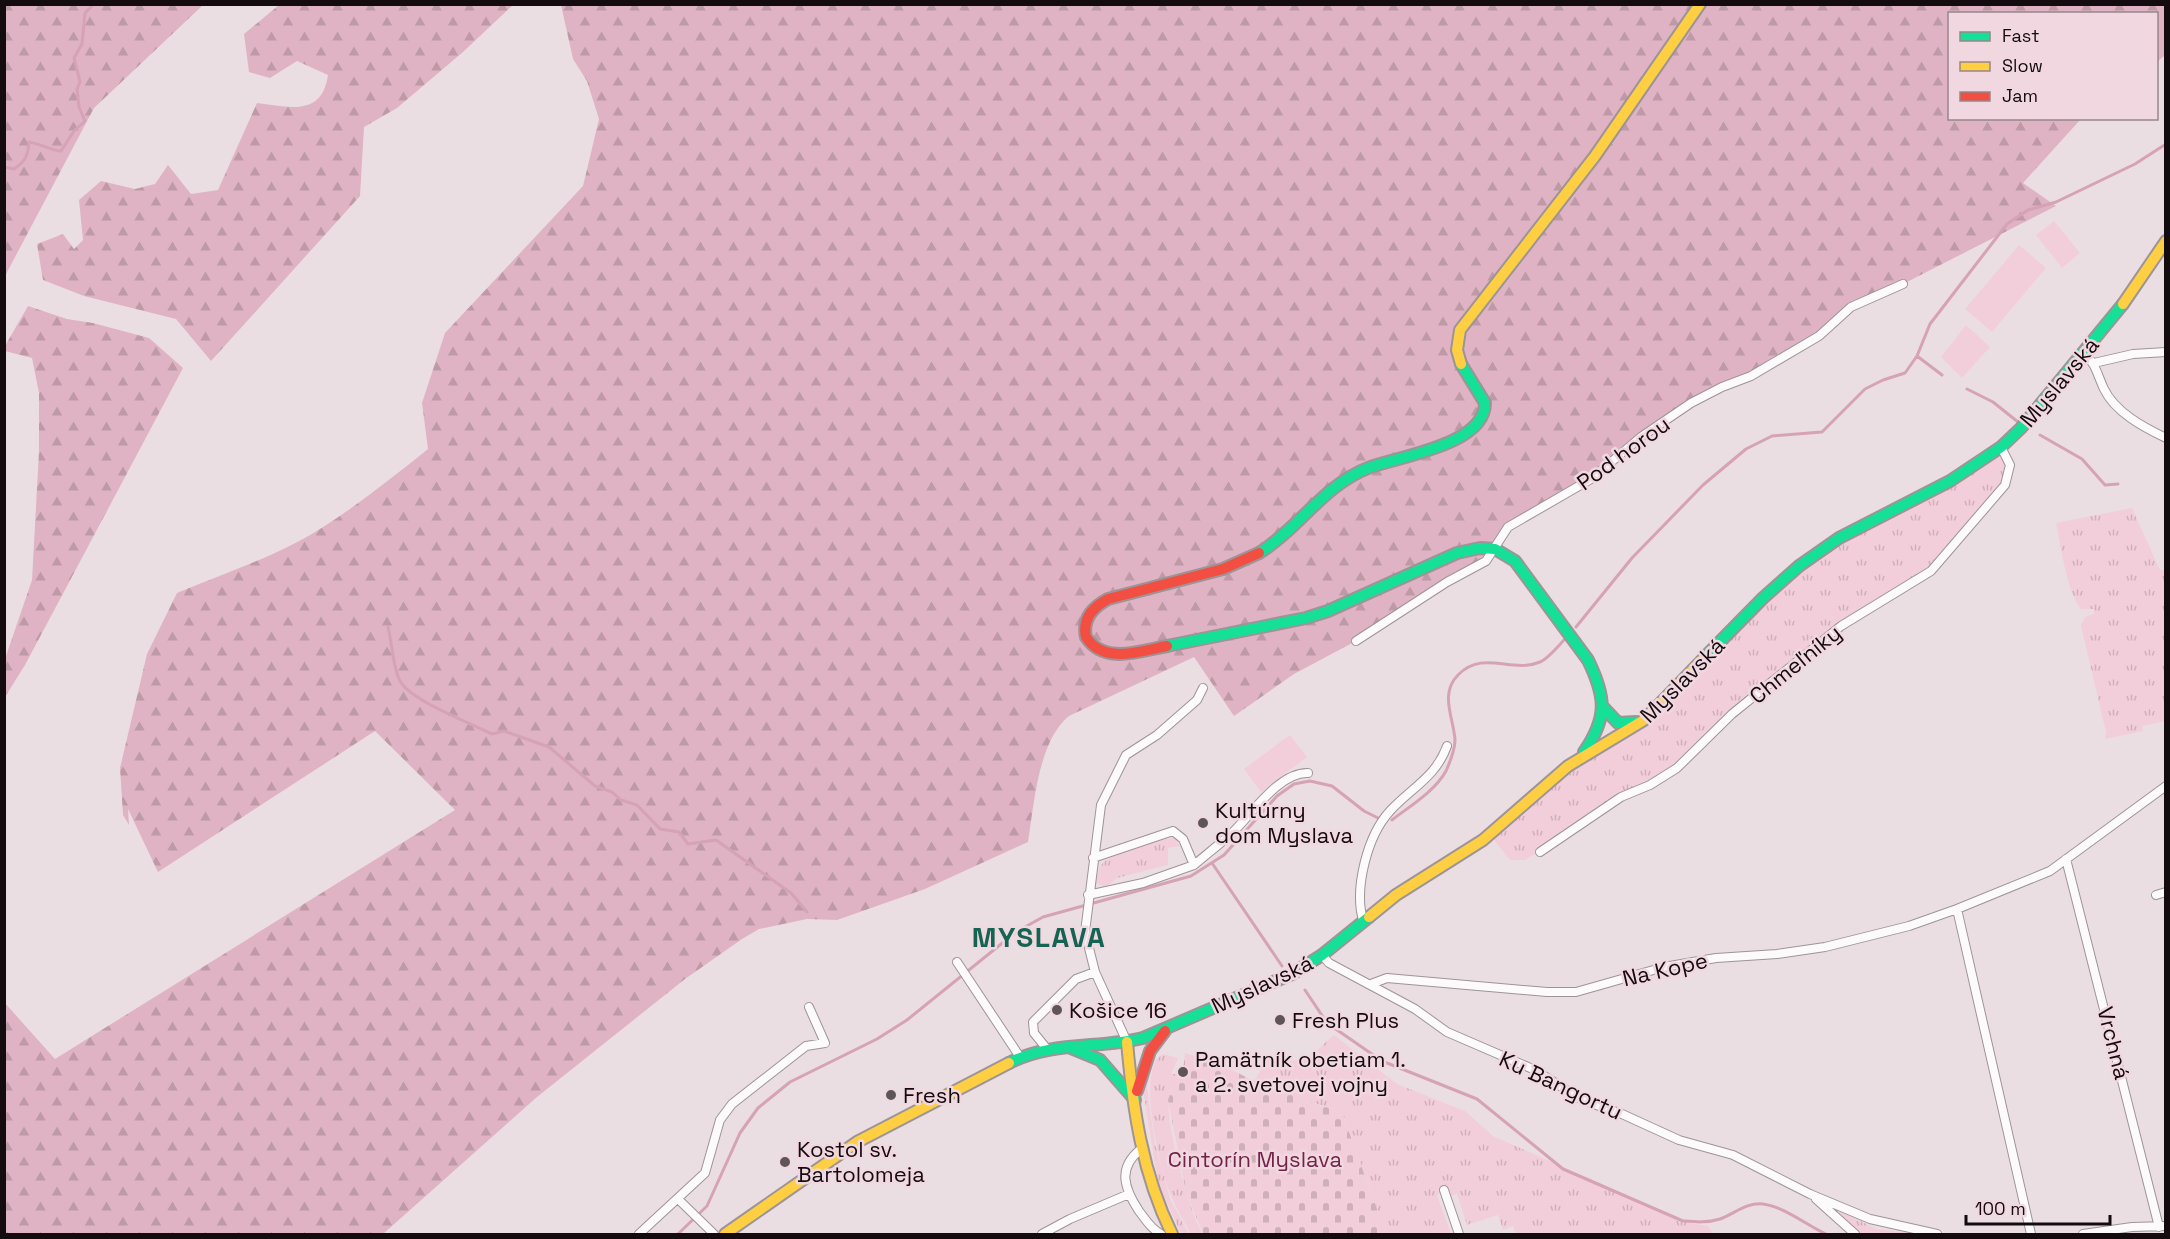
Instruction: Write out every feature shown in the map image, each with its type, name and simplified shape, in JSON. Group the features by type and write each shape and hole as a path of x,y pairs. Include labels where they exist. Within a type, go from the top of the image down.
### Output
{"street":[{"path":"1580,757 1597,733 1604,708 1601,687 1588,660 1515,561 1506,553 1493,547 1463,550 1328,611 1274,625 1122,654 1098,649 1086,634 1085,620 1091,609 1099,603 1248,560 1279,537 1348,477 1365,469 1459,438 1477,427 1484,417 1484,402 1479,388 1457,353 1461,330 1595,156 1700,4"},
{"name":"Myslavská","path":"725,1234 857,1142 1020,1057 1047,1048 1126,1042 1148,1036 1292,974 1322,956 1396,895 1483,840 1580,757 1644,720 1763,598 1799,566 1839,538 1950,481 2001,447 2084,353 2129,296 2166,241"},
{"name":"Pod horou","path":"1356,641 1447,582 1472,571 1486,561 1508,527 1591,479 1641,436 1691,403 1722,387 1752,376 1830,328 1851,307 1903,284"},
{"path":"2094,363 2133,354 2166,352"},
{"path":"2084,353 2094,363 2105,390 2118,408 2166,438"},
{"name":"Chmeľníky","path":"1540,852 1607,806 1655,783 1677,768 1732,714 1841,626 1931,571 2005,485 2010,465 2001,447"},
{"path":"1142,1149 1125,1168 1124,1178 1128,1194 1152,1232 1172,1234 1152,1192 1142,1149 1126,1042 1095,972 1085,932 1086,914 1101,805 1126,755 1157,735 1197,700 1203,688"},
{"path":"1604,708 1614,720 1622,724 1644,720"},
{"path":"1363,921 1359,907 1359,885 1374,840 1387,813 1430,777 1447,746"},
{"path":"1088,898 1143,883 1194,865 1237,828 1266,795 1296,775 1308,773"},
{"name":"Na Kope","path":"1371,984 1388,978 1576,992 1664,966 1716,958 1777,954 1825,947 1908,926 1957,909 2050,871 2166,786"},
{"path":"1093,858 1173,831 1183,839 1194,865"},
{"name":"Vrchná","path":"2066,859 2162,1226"},
{"path":"2156,895 2166,892"},
{"path":"1957,909 2031,1234"},
{"name":"Ku Bangortu","path":"1322,956 1329,963 1371,984 1447,1032 1535,1070 1582,1100 1622,1114 1679,1140 1733,1155 1810,1194 1870,1220 1937,1234"},
{"path":"957,962 1020,1057"},
{"path":"1047,1048 1034,1033 1033,1022 1076,979 1095,972"},
{"path":"639,1234 705,1173 720,1120 732,1104 806,1046 825,1043 808,1007"},
{"path":"1135,1100 1147,1056 1154,1042 1173,1024"},
{"name":"Myslavská","path":"1062,1046 1084,1052 1100,1060 1135,1100"},
{"path":"1444,1190 1459,1234"},
{"path":"1042,1234 1128,1194"},
{"name":"Ku Bangortu","path":"1810,1194 1855,1234"},
{"path":"678,1199 714,1234"},
{"path":"2083,1234 2132,1227 2162,1226"}],"green space":[{"path":"5,4 203,5 94,108 5,276"},
{"path":"279,5 513,5 463,52 397,108 364,127 360,196 211,361 176,319 84,296 43,280 37,244 63,234 74,249 83,240 79,200 101,181 135,189 155,184 168,165 191,194 218,190 257,103 292,107 311,103 319,98 325,88 328,75 297,61 270,78 249,72 244,34"},
{"path":"561,5 2165,5 2165,55 2158,61 2158,12 1948,12 1948,120 2080,120 2023,183 2056,206 1903,284 1851,307 1819,336 1691,403 1591,479 1508,527 1486,561 1356,641 1294,674 1234,716 1194,657 1069,716 1050,741 1044,757 1035,792 1028,842 925,889 837,920 807,919 759,929 742,939 685,979 537,1097 383,1234 5,1234 4,1002 55,1059 455,810 375,731 158,872 128,809 129,825 123,815 120,768 147,654 177,593 269,556 303,539 362,501 428,449 422,403 445,333 583,186 599,119 587,81 573,59"},
{"path":"2054,221 2080,253 2062,268 2036,235"},
{"path":"2019,245 2046,268 1992,332 1965,309"},
{"path":"28,306 67,319 93,323 149,338 183,368 25,665 5,697 5,659 32,580 39,451 39,393 32,358 5,351 5,346"},
{"path":"1966,325 1990,347 1962,378 1941,357"},
{"path":"2001,447 2009,474 1931,571 1871,605 1752,699 1692,755 1525,860 1510,860 1489,834 1527,800 1627,731 1799,566"},
{"path":"2132,508 2160,570 2165,570 2165,721 2142,726 2143,731 2105,739 2106,732 2081,626 2085,617 2094,614 2094,609 2081,609 2076,602 2065,569 2056,523"},
{"path":"1290,735 1307,757 1261,792 1244,769"},
{"path":"1175,838 1180,846 1168,848 1168,865 1117,878 1106,887 1096,883 1100,866 1109,858 1149,843"},
{"path":"1334,1035 1397,1084 1465,1111 1493,1136 1604,1185 1623,1196 1690,1223 1708,1226 1713,1234 1516,1234 1513,1226 1503,1230 1498,1215 1467,1225 1457,1194 1450,1196 1447,1188 1437,1195 1451,1234 1386,1234 1341,1110 1319,1105 1254,1081 1270,1055 1277,1061 1304,1059 1315,1053"},
{"path":"1156,1049 1147,1088 1155,1144 1170,1199 1189,1234 1180,1232 1158,1182 1143,1090 1145,1074"},
{"name":"Cintorín Myslava","path":"1185,1053 1220,1064 1254,1081 1285,1090 1320,1106 1341,1110 1386,1234 1203,1234 1186,1192 1168,1100 1174,1084 1183,1071"},
{"path":"1164,1054 1178,1058 1171,1074 1181,1074 1169,1099 1171,1127 1185,1189 1203,1234 1191,1234 1173,1201 1158,1152 1151,1112 1151,1075 1156,1061"},
{"path":"1817,1198 1876,1229 1921,1234 1858,1234"}],"waterway":[{"path":"4,167 14,169 21,163 27,154 29,142 61,151 74,131 85,121 79,107 77,89 80,82 74,58 82,44 85,13 94,4"},
{"path":"1576,627 1632,558 1703,485 1746,449 1772,436 1822,432 1865,389 1905,373 1917,356 1930,324 2007,224 2028,210 2056,202 2135,164 2166,144"},
{"path":"1917,356 1942,375"},
{"path":"1967,389 1993,402 2018,422"},
{"path":"2040,435 2082,459 2105,485 2118,484"},
{"path":"388,627 400,681 416,696 492,734 504,731 549,747 595,786 612,792 621,800 637,805 660,829 679,832 688,844 716,840 791,893 807,912"},
{"path":"1392,820 1429,792 1446,771 1455,740 1448,698 1452,682 1458,675 1468,667 1477,664 1529,665 1540,662 1564,640"},
{"path":"678,1234 707,1206 740,1133 758,1108 790,1082 877,1039 907,1020 1016,932 1043,917 1191,876 1224,855 1277,796 1294,784 1310,781 1332,786 1364,811 1378,818"},
{"path":"1212,863 1282,966"},
{"path":"1305,990 1327,1023 1382,1061 1477,1099 1563,1169 1683,1221 1715,1220 1746,1207 1763,1204 1787,1212 1826,1234"}],"traffic: fast":[{"path":"1705,657 1763,598 1799,566 1839,538 1950,481 2001,447 2021,428 2123,304"},
{"path":"1259,553 1286,532 1324,496 1352,476 1368,468 1438,447 1471,429 1481,417 1485,403 1461,364"},
{"path":"1167,646 1306,618 1328,611 1457,553 1480,548 1495,549 1515,561 1588,660 1594,673 1601,696 1601,717 1592,740 1584,752"},
{"path":"1604,708 1618,723 1636,722"},
{"path":"1009,1063 1041,1051 1143,1038 1292,974 1322,955 1369,917"},
{"path":"1071,1048 1100,1060 1135,1100"}],"traffic: slow":[{"path":"1461,364 1457,350 1460,330 1595,156 1700,4"},
{"path":"2123,304 2166,241"},
{"path":"1369,917 1396,895 1483,840 1568,766 1644,720 1705,657"},
{"path":"1127,1042 1140,1140 1153,1188 1172,1234"},
{"path":"725,1234 857,1142 1009,1063"}],"traffic: jam":[{"path":"1167,646 1123,654 1102,651 1086,637 1087,619 1093,610 1108,599 1223,569 1259,553"},
{"path":"1137,1091 1150,1051 1165,1031"}],"place":[{"name":"Kultúrny dom Myslava","path":"1203,823"},
{"name":"Košice 16","path":"1057,1010"},
{"name":"Fresh Plus","path":"1280,1020"},
{"name":"Pamätník obetiam 1. a 2. svetovej vojny","path":"1183,1072"},
{"name":"Fresh","path":"891,1095"},
{"name":"Kostol sv. Bartolomeja","path":"785,1162"}],"district":[{"name":"MYSLAVA","path":"1039,937"}]}
